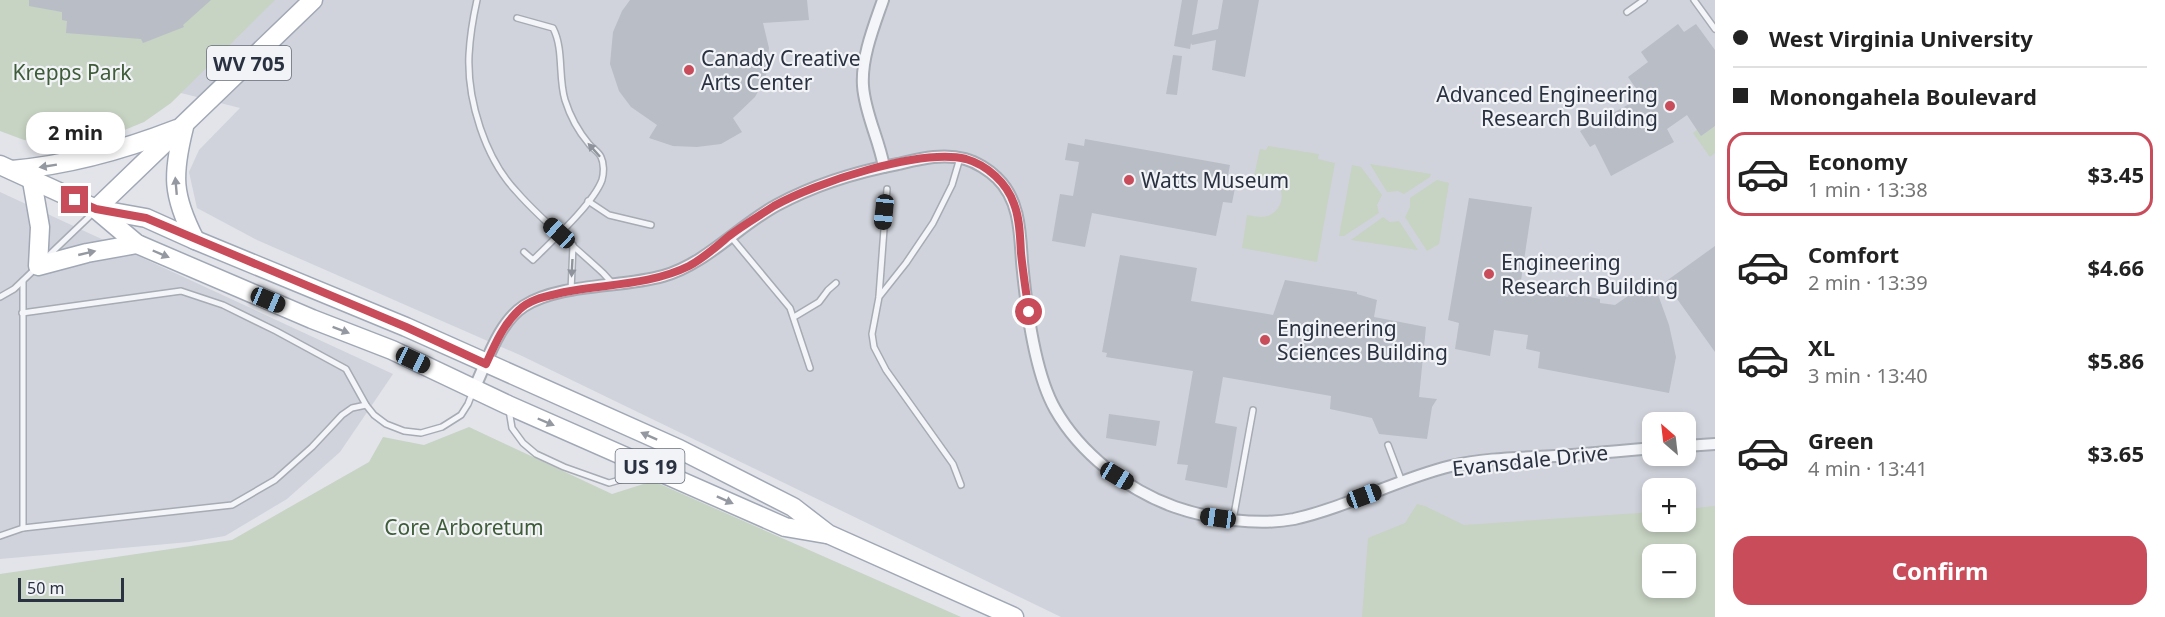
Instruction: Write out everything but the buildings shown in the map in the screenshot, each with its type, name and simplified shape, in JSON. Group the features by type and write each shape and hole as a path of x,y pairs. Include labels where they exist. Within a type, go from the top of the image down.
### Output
{"main road":[{"name":"WV 705","path":"96,209 313,0"},
{"path":"5,168 58,165 141,143 184,126"},
{"path":"184,126 176,163 176,192 184,219 195,240"},
{"name":"US 19","path":"5,168 96,209 146,218 406,327 679,449 793,507 828,534 1014,617"},
{"path":"32,181 40,227 38,266 137,243"},
{"name":"US 19","path":"96,209 137,243 312,319 392,350 508,405 785,527 828,534"}],"street":[{"path":"883,0 865,60 863,85 868,112 884,166"},
{"name":"Evansdale Drive","path":"474,389 505,325 520,308 540,297 663,276 689,266 729,236 777,205 817,186 849,174 944,156 960,158 981,165 998,178 1015,204 1040,369 1054,407 1070,431 1092,456 1117,476 1171,506 1203,516 1233,520 1291,519 1446,467 1478,461 1642,449"},
{"path":"1696,445 1715,444"}],"lane":[{"path":"477,0 469,57 473,98 480,126 495,162 514,190 613,285"},
{"path":"1627,12 1644,0"},
{"path":"1694,0 1715,29"},
{"path":"517,18 553,28 558,37 564,98 579,130 601,156 604,168 601,180 588,201 559,233 533,260 524,252"},
{"path":"879,297 933,223 952,185 960,158"},
{"path":"887,189 879,297 873,322 874,347 886,370 953,464 961,485"},
{"path":"588,201 609,214 651,225"},
{"path":"0,297 23,281 96,209"},
{"path":"729,236 790,308 810,368"},
{"path":"571,291 573,245"},
{"path":"23,281 23,528"},
{"path":"794,317 819,302 836,283"},
{"path":"22,313 181,291 234,310 346,369 374,415 386,424 421,434 442,427 461,415 474,389"},
{"path":"0,536 23,528 232,505 275,480 352,408 366,405"},
{"path":"508,405 512,428 523,443 536,454 564,467 609,483 657,469"},
{"path":"1233,520 1253,410"},
{"path":"1388,445 1402,482"}],"shaded area":[{"path":"0,0 1715,0 1715,617 1061,617 520,355 257,240 197,208 189,172 199,150 240,108 0,47"},
{"path":"0,192 393,374 340,452 287,499 225,536 189,542 0,559"}],"green space":[{"name":"Krepps Park","path":"0,0 275,0 171,103 144,122 105,138 58,144 24,140 0,131"},
{"path":"1715,126 1715,153 1710,157 1693,133 1697,130 1702,135"},
{"path":"1268,146 1319,154 1318,159 1335,163 1317,262 1242,248 1247,215 1267,216 1272,214 1281,203 1280,188 1277,184 1269,179 1254,176 1260,149 1266,150"},
{"path":"1370,164 1431,174 1430,177 1404,194 1398,191 1387,192"},
{"path":"1352,165 1361,167 1382,195 1377,205 1379,213 1344,236 1339,236"},
{"path":"1437,180 1449,183 1439,244 1427,251 1405,217 1410,207 1410,198"},
{"path":"1383,217 1390,222 1399,221 1418,250 1351,240"},
{"name":"Core Arboretum","path":"469,427 612,494 653,481 961,617 0,617 0,574 232,540 369,462 383,437 424,445"},
{"path":"1417,504 1464,525 1642,513 1642,532 1696,532 1696,508 1715,506 1715,617 1362,617 1368,538 1405,523"}],"place":[{"name":"Canady Creative Arts Center","path":"689,70"},
{"name":"Advanced Engineering Research Building","path":"1670,106"},
{"name":"Watts Museum","path":"1129,180"},
{"name":"Engineering Research Building","path":"1489,274"},
{"name":"Engineering Sciences Building","path":"1265,340"}],"route":[{"path":"75,200 96,209 146,218 406,327 486,364 505,325 520,308 540,297 663,276 689,266 746,224 777,205 817,186 849,174 944,156 967,159 981,165 998,178 1015,204 1029,312"}]}
